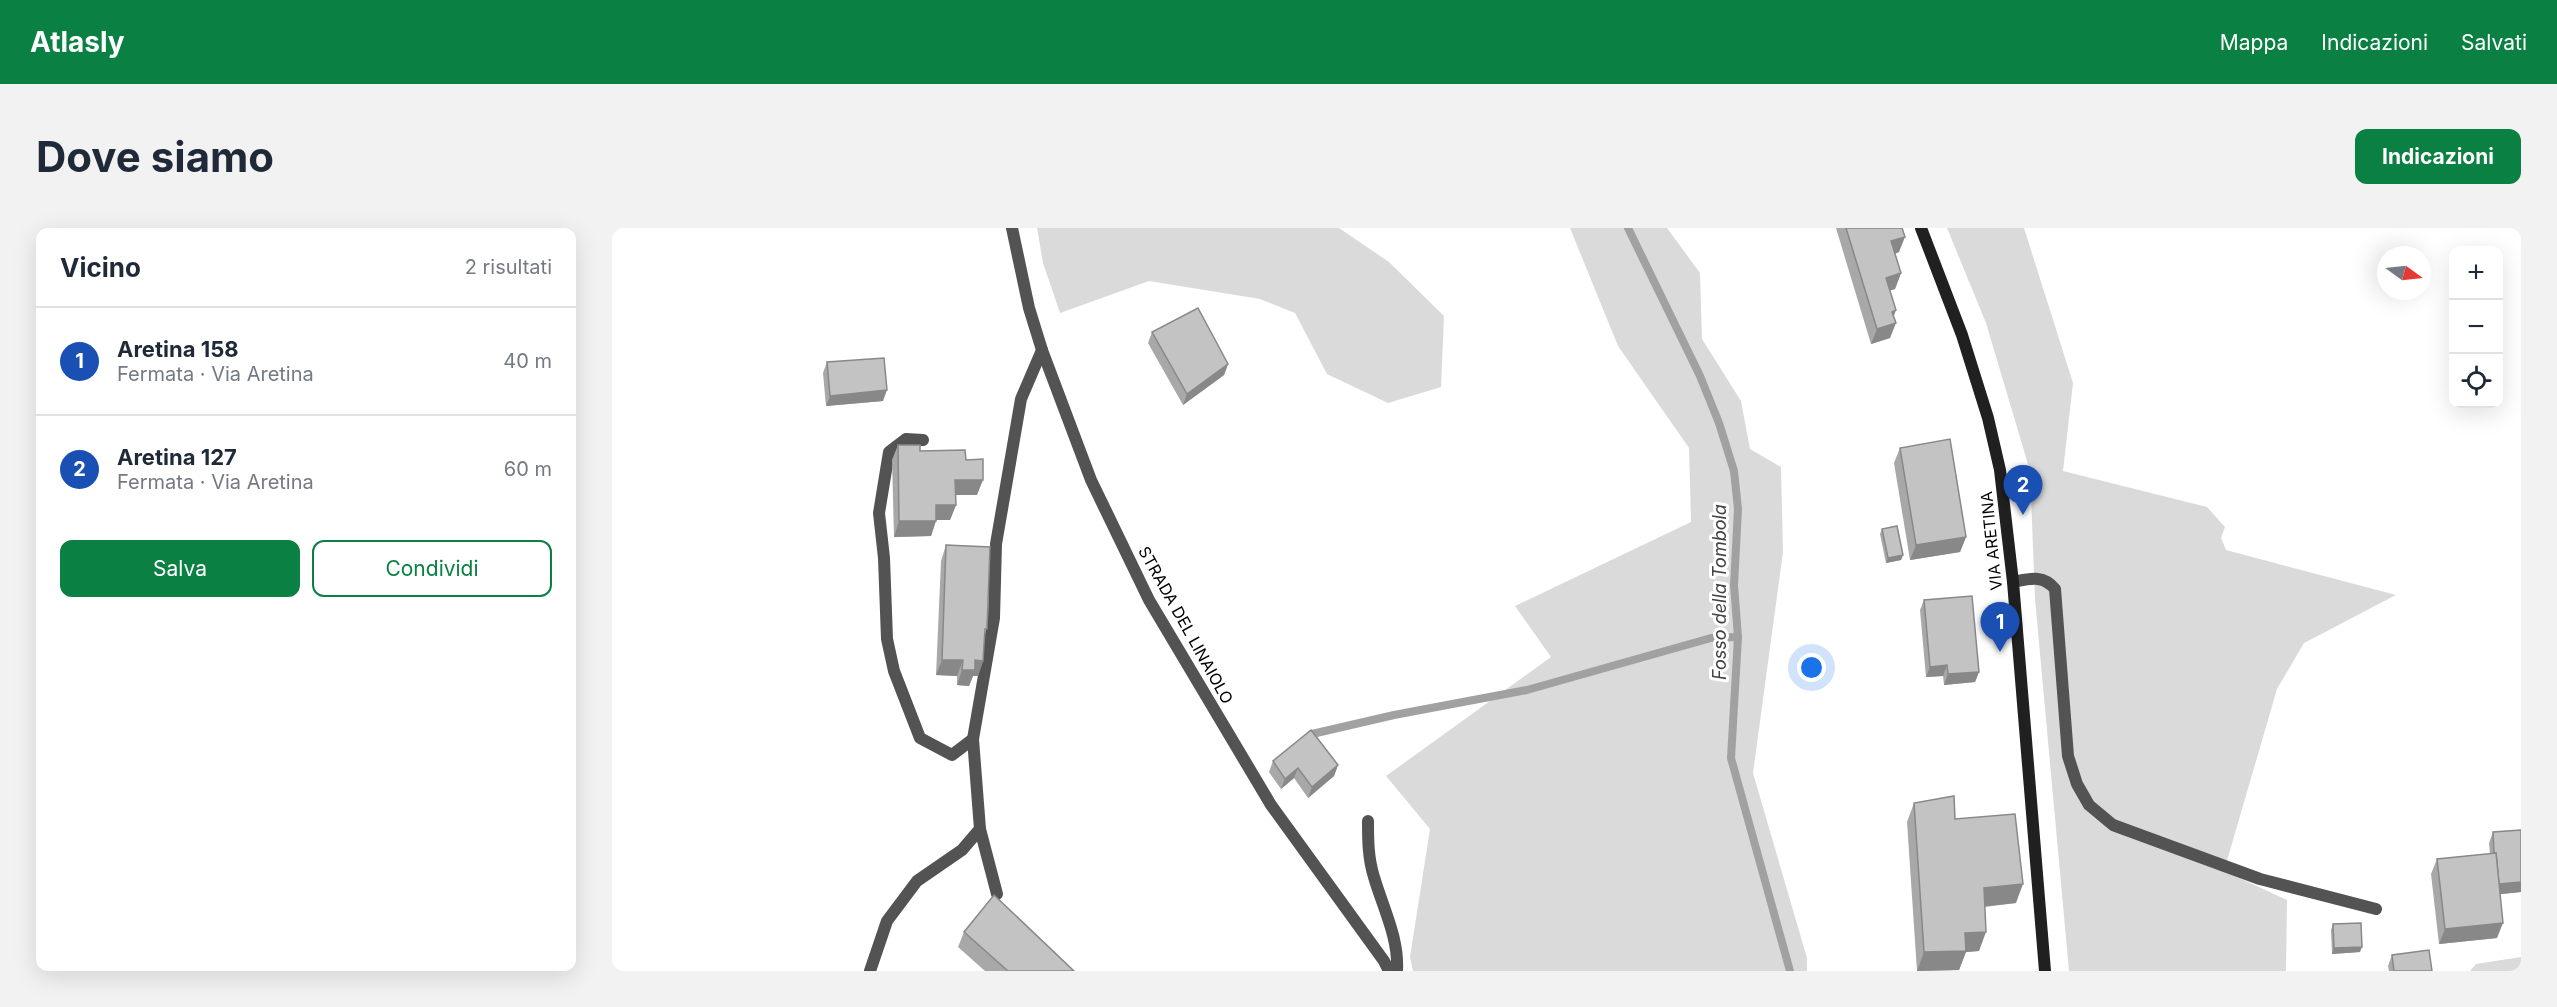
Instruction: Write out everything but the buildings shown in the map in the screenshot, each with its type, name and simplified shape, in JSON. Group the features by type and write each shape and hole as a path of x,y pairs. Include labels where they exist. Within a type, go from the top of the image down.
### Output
{"main road":[{"name":"VIA ARETINA","path":"1921,228 1959,326 1988,418 2004,494 2045,971"}],"street":[{"name":"STRADA DEL LINAIOLO","path":"1012,228 1029,308 1042,350 1090,480 1149,600 1270,806 1389,971"},
{"path":"997,894 980,829 973,739 994,618 996,544 1021,399 1042,350"},
{"path":"923,440 906,439 889,452 879,513 884,558 887,639 894,671 920,738 952,755 973,739"},
{"path":"2013,582 2041,578 2049,581 2055,589 2068,756 2077,784 2089,806 2113,825 2260,879 2376,909"},
{"path":"1368,821 1368,848 1373,875 1395,939 1397,971"},
{"path":"870,971 887,921 916,881 962,850 980,829"}],"shaded area":[{"path":"1037,228 1339,228 1389,262 1444,316 1441,387 1388,403 1327,374 1295,313 1260,299 1149,281 1060,313 1043,263"},
{"path":"1570,228 1667,228 1700,273 1702,339 1741,401 1750,449 1781,467 1783,552 1753,773 1807,958 1807,971 1413,971 1410,957 1430,829 1386,776 1551,657 1515,606 1691,522 1689,448 1618,346"},
{"path":"1947,228 2024,228 2073,383 2063,471 2207,507 2225,527 2221,538 2226,550 2396,595 2304,643 2277,689 2224,871 2287,900 2286,971 2069,971 2035,599 2030,471 1986,323"},
{"path":"2521,957 2521,971 2470,971 2476,964"}],"waterway":[{"name":"Fosso della Tombola","path":"1628,228 1700,376 1719,423 1734,471 1738,509 1734,585 1738,637 1731,758 1790,971"},
{"path":"1312,734 1394,715 1527,690 1711,638 1738,637"}],"place":[{"name":"Aretina 127","path":"2023,515"},
{"name":"Aretina 158","path":"2000,652"}]}
